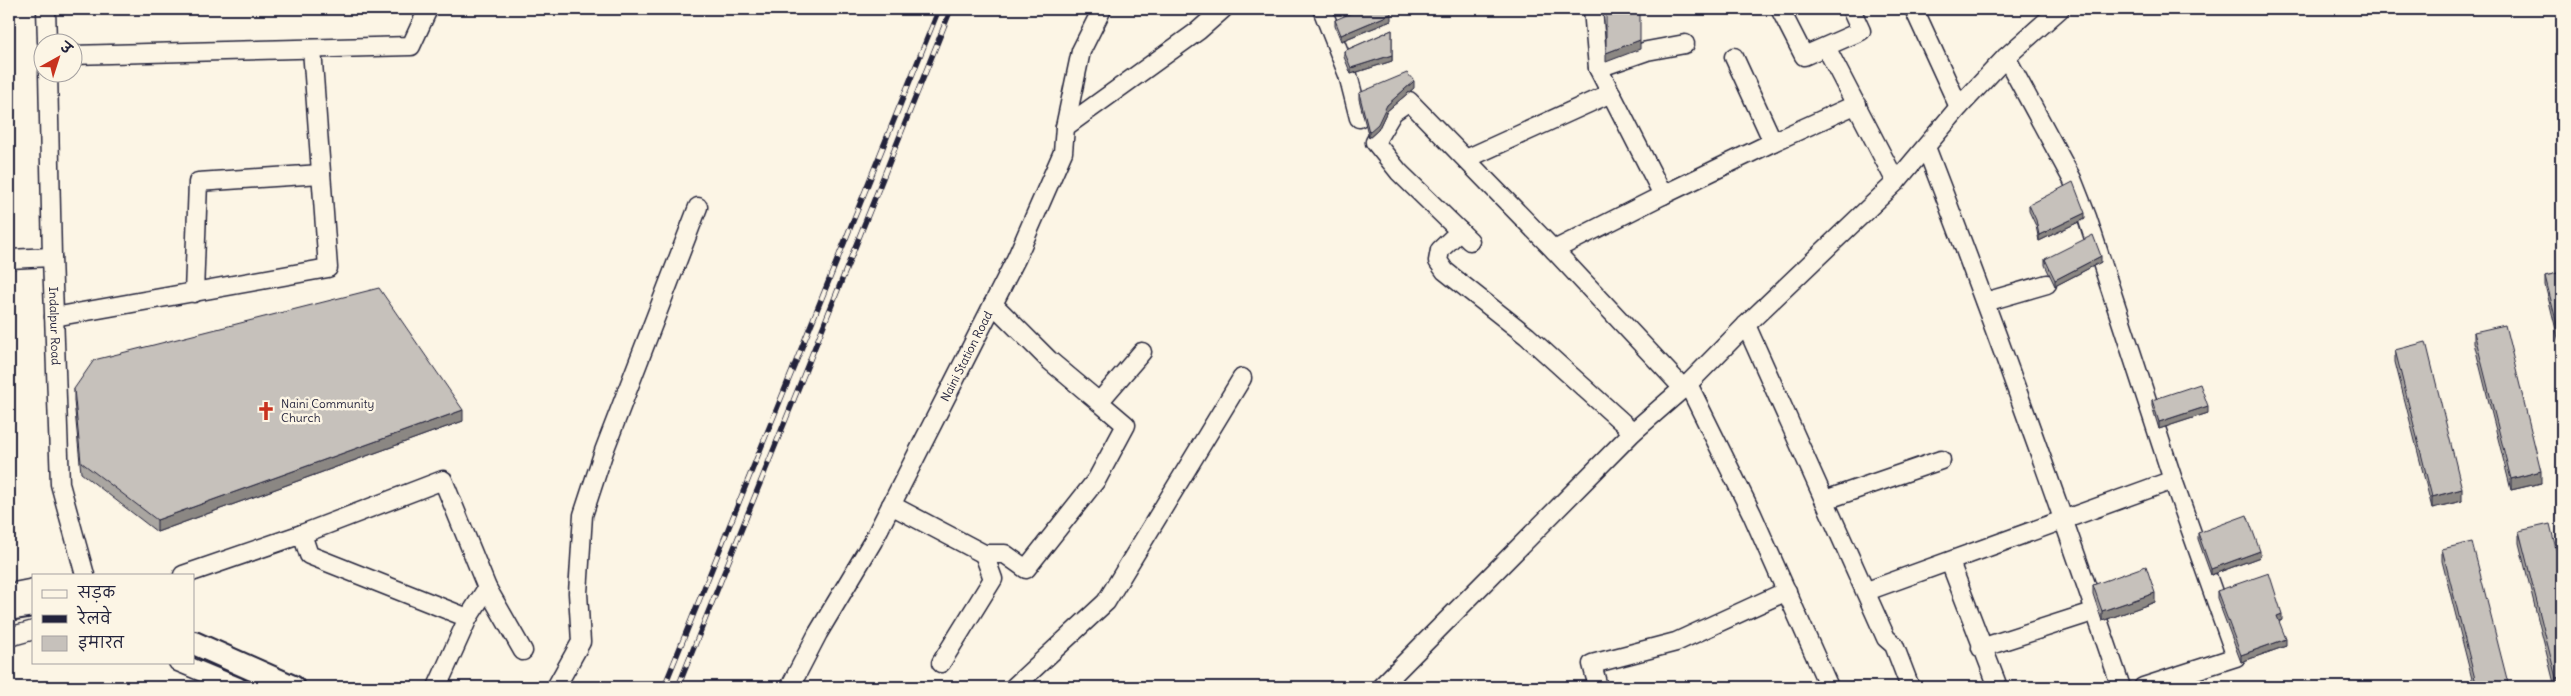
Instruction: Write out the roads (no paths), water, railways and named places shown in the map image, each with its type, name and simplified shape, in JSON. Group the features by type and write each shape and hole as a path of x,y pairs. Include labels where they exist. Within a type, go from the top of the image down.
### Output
{"main road":[{"path":"9,609 32,604"},
{"path":"195,643 292,687"}],"street":[{"path":"46,9 47,32"},
{"path":"82,55 411,46 428,9"},
{"name":"Naini Station Road","path":"790,687 891,505 1016,259 1063,152 1065,127 1081,51 1102,9"},
{"path":"1065,127 1198,31 1223,9"},
{"path":"1322,9 1348,74 1359,118"},
{"path":"1593,9 1598,68 1663,195"},
{"path":"1780,9 1804,56 1861,31 1851,9"},
{"path":"1914,9 1959,107"},
{"path":"1381,687 1633,432 1685,386 1896,182 1959,107 2006,57 2060,9"},
{"path":"1598,68 1647,51 1685,44"},
{"path":"1826,47 1896,182"},
{"path":"54,317 328,268 312,49"},
{"path":"1734,57 1774,142"},
{"path":"2006,57 2072,179 2087,217 2173,480 2236,657 2143,687"},
{"name":"Indalpur Road","path":"48,82 60,484 85,574"},
{"path":"1466,159 1611,93"},
{"path":"1633,432 1527,336 1445,271 1438,261 1440,250 1465,236 1399,172 1375,142 1393,112 1409,101 1685,386 1787,591 1830,687"},
{"path":"1554,250 1663,195 1857,104"},
{"path":"1926,147 1986,302 2096,611 2121,687"},
{"path":"194,293 198,182 321,174"},
{"path":"556,687 581,642 578,593 583,514 604,451 698,207"},
{"path":"9,260 52,257"},
{"path":"1986,302 2047,284"},
{"path":"891,505 984,554 1005,554 1026,569 1051,540 1097,479 1126,425 1049,360 993,304"},
{"path":"1746,325 1886,638 1894,645 1910,687"},
{"path":"1099,402 1142,352"},
{"path":"1014,687 1106,602 1242,378"},
{"path":"1825,500 1941,460"},
{"path":"185,574 302,534 443,480 487,588 523,651"},
{"path":"1867,592 2173,480"},
{"path":"302,534 308,555 468,618"},
{"path":"941,663 993,579 984,554"},
{"path":"1950,562 1981,648 1998,687"},
{"path":"9,593 32,588"},
{"path":"437,687 468,618 487,588"},
{"path":"1598,687 1592,664 1676,642 1787,591"},
{"path":"1981,648 2096,611"},
{"path":"9,637 32,631"},
{"path":"183,664 238,687"}],"railway":[{"path":"664,687 939,9"},
{"path":"678,687 951,9"}],"place":[{"name":"Naini Community Church","path":"266,411"}]}
